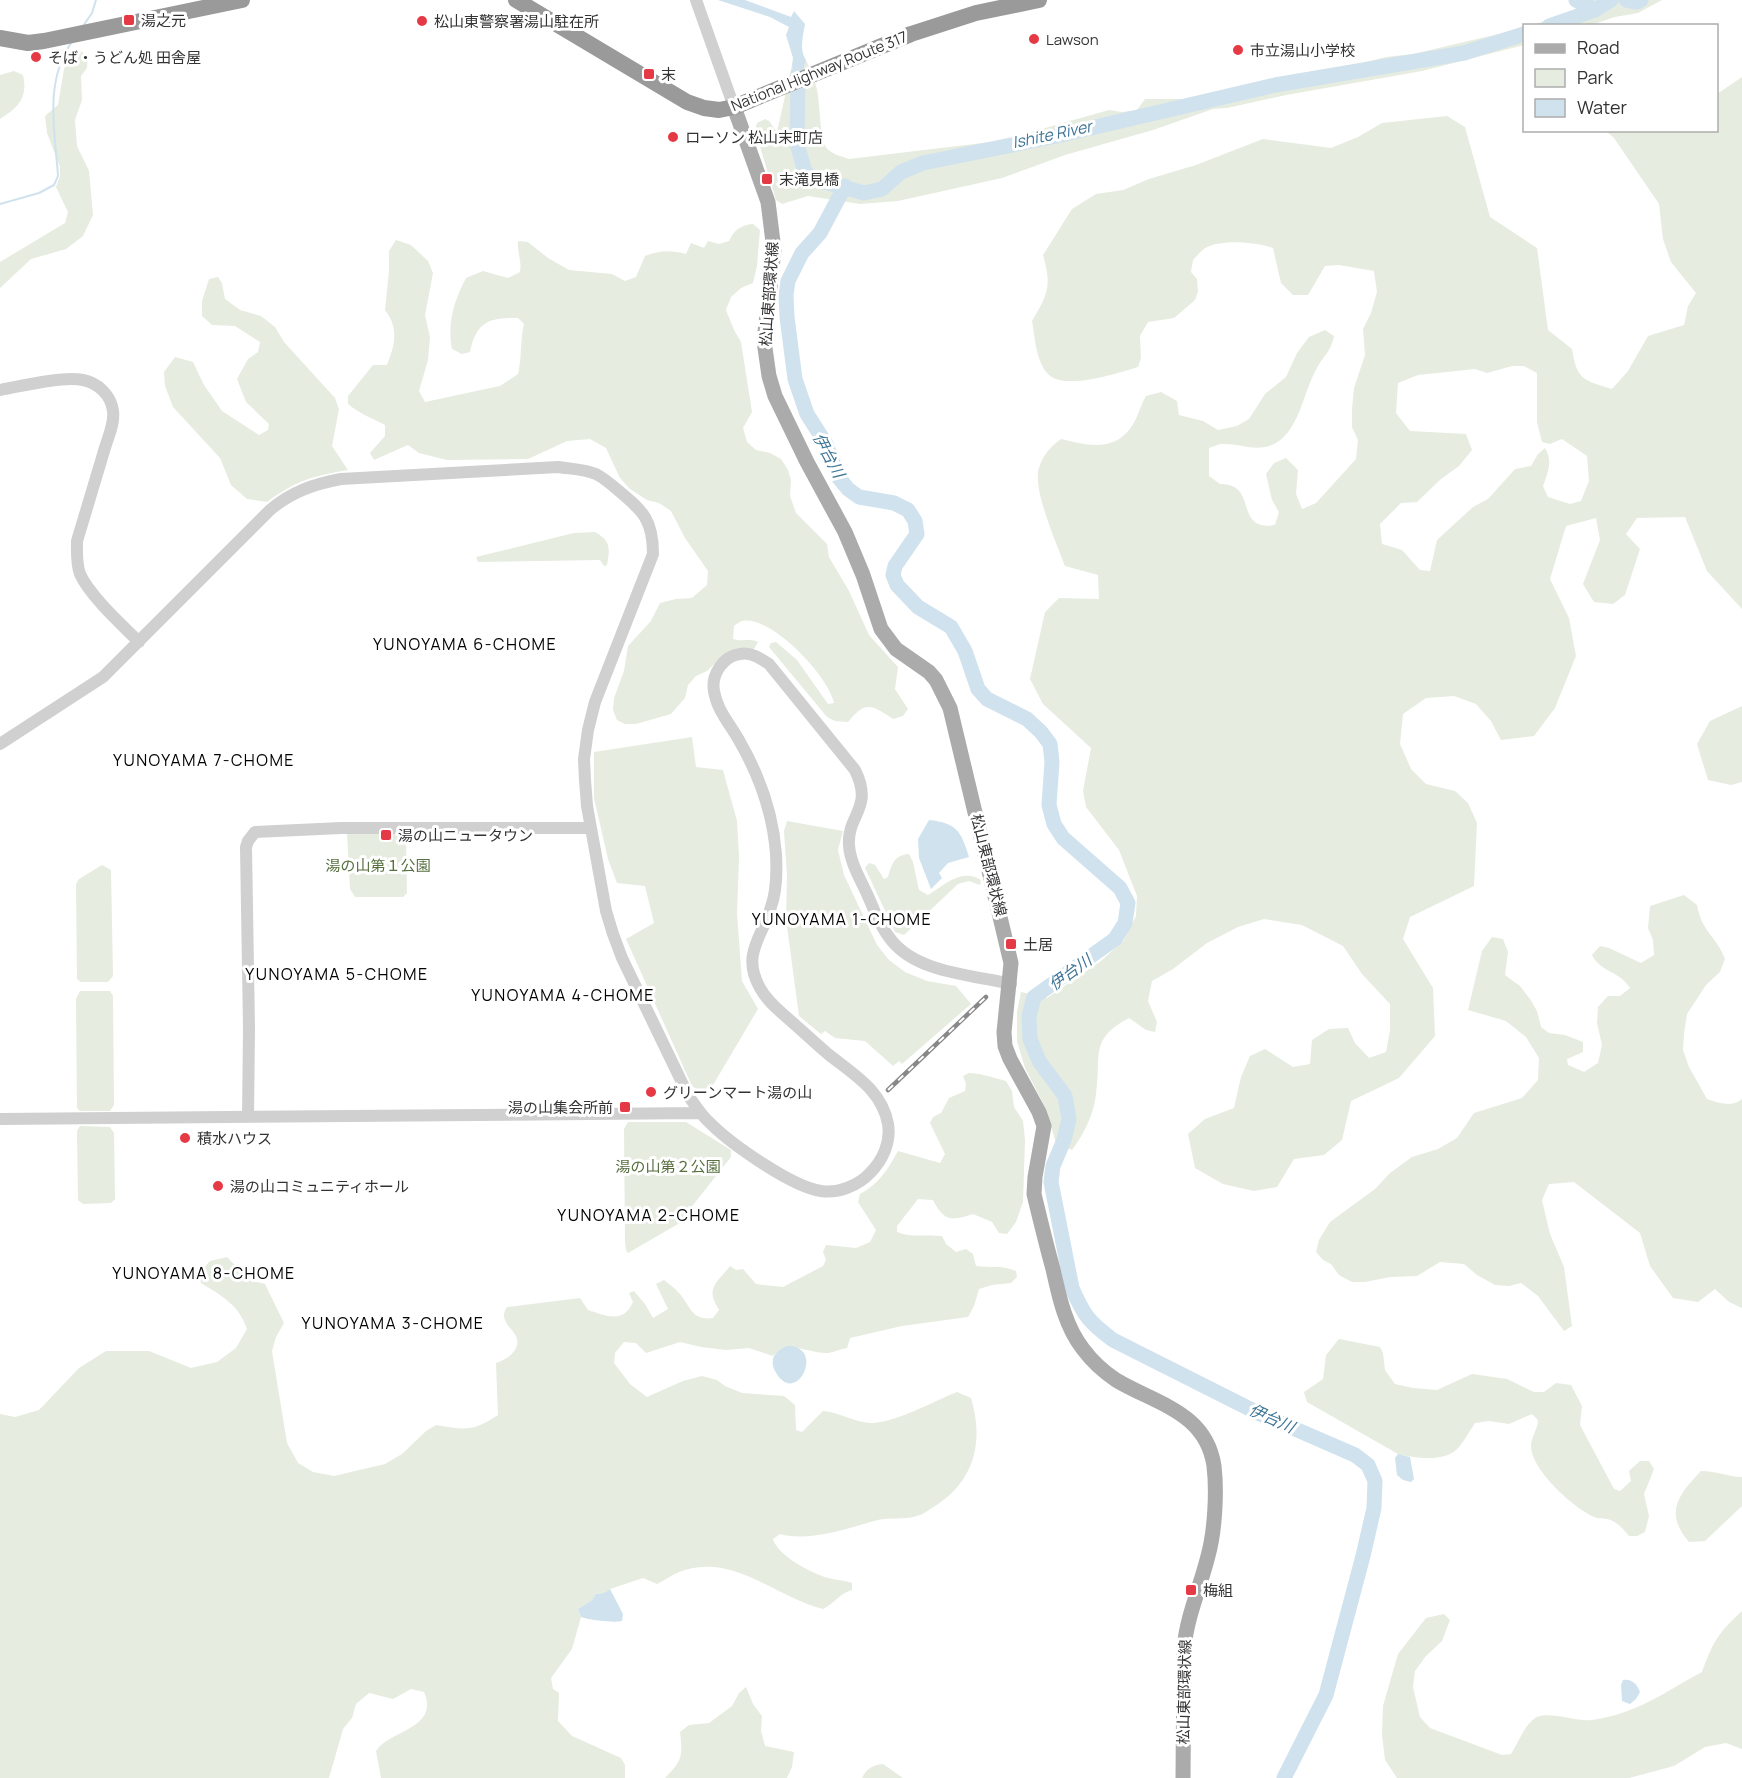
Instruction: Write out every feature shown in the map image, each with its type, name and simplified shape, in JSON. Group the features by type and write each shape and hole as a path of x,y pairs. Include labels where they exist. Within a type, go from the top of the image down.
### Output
{"highway":[{"path":"0,38 28,43 242,0"},
{"name":"National Highway Route 317","path":"516,0 687,102 704,108 720,110 769,94 926,29 976,13 1039,0"}],"main road":[{"name":"松山東部環状線","path":"734,107 768,202 771,217 774,250 764,341 769,376 775,396 795,440 845,531 863,575 880,629 896,649 936,680 946,698 1008,943 1011,984 1004,1032 1005,1046 1044,1126 1034,1194 1069,1326 1083,1349 1115,1379 1182,1414 1192,1422 1204,1437 1214,1465 1211,1545 1192,1603 1184,1648 1183,1778"}],"street":[{"path":"696,0 734,107"},
{"path":"0,390 80,379 92,382 109,397 114,412 77,541 77,559 80,573 89,588 139,642"},
{"path":"0,744 103,677 286,496 321,483 341,479 535,468 569,468 597,474 638,506 645,515 650,526 653,547 650,561 595,702 584,759 587,806 606,911 613,934 622,958 688,1095 700,1113 717,1131 784,1176 800,1185 823,1192 843,1189 867,1176 876,1168 888,1140 886,1115 875,1093 773,1005 754,976 753,949 771,910 776,855 770,815 764,794 752,765 719,710 716,699 713,680 723,663 731,657 751,654 769,664 855,770 859,778 862,797 849,836 851,858 882,928 890,939 908,956 934,968 1011,984"},
{"path":"248,1117 246,847 255,832 353,828 591,828"},
{"path":"0,1119 700,1113"}],"green space":[{"path":"1592,0 1662,0 1638,13 1594,24 1535,24 1565,15"},
{"path":"1523,28 1523,45 1422,71 1213,109 1153,130 1065,155 1002,178 898,201 860,204 808,196 782,204 776,200 755,130 757,123 765,119 777,132 792,65 797,92 806,60 817,90 825,146 833,153 849,159 999,141 1109,110 1122,112 1137,110 1145,99 1195,99 1284,77 1413,54"},
{"path":"80,51 88,55 87,68 81,76 82,100 75,120 77,146 89,171 93,215 83,236 66,249 31,259 0,288 0,262 65,223 68,212 56,187 60,167 47,133 45,116 58,105 64,69 72,54"},
{"path":"14,71 23,75 23,96 17,106 0,119 0,75"},
{"path":"1742,77 1742,609 1707,571 1685,517 1637,518 1626,534 1640,549 1625,595 1613,604 1594,602 1583,584 1600,540 1596,518 1566,526 1550,579 1569,618 1576,656 1555,708 1534,736 1501,740 1491,721 1476,704 1454,696 1426,698 1403,714 1400,744 1411,769 1426,784 1455,791 1468,803 1477,823 1474,886 1410,917 1403,939 1433,988 1435,1036 1399,1078 1351,1101 1342,1140 1324,1155 1294,1159 1277,1187 1254,1191 1223,1184 1195,1168 1188,1134 1205,1119 1234,1108 1241,1077 1250,1056 1265,1049 1293,1067 1310,1064 1312,1040 1329,1029 1348,1028 1355,1043 1369,1058 1386,1052 1390,1030 1390,1004 1362,974 1343,946 1302,925 1264,919 1238,927 1207,943 1173,969 1152,981 1148,1001 1157,1022 1155,1032 1146,1030 1129,1018 1107,1034 1099,1050 1095,1101 1088,1124 1072,1150 1056,1143 1045,1107 1025,1068 1017,1041 1017,1012 1021,992 1047,998 1101,961 1124,940 1136,916 1137,896 1119,850 1086,807 1083,791 1091,748 1043,704 1030,679 1045,612 1059,598 1099,599 1098,575 1065,566 1042,502 1039,489 1039,468 1047,452 1061,439 1090,445 1108,444 1117,440 1125,435 1132,426 1146,396 1161,392 1177,401 1179,415 1203,421 1218,430 1237,426 1249,419 1265,394 1286,377 1297,353 1309,337 1325,330 1334,336 1331,346 1312,378 1294,423 1287,433 1279,441 1269,446 1219,444 1209,448 1209,476 1220,484 1232,486 1239,491 1254,521 1262,525 1275,525 1279,512 1272,500 1266,474 1274,463 1286,458 1298,470 1296,494 1302,509 1316,503 1356,459 1358,440 1352,427 1354,388 1365,355 1363,329 1371,313 1377,292 1374,271 1339,265 1325,266 1308,295 1293,295 1281,283 1273,248 1240,242 1214,244 1203,249 1193,260 1191,272 1197,279 1198,291 1195,300 1174,318 1148,322 1140,336 1141,358 1138,367 1092,379 1066,381 1055,379 1044,369 1035,342 1032,321 1042,304 1048,282 1043,255 1072,209 1096,194 1123,190 1263,139 1331,148 1358,137 1382,123 1447,116 1465,127 1490,217 1537,248 1548,330 1572,349 1576,367 1583,378 1612,389 1628,371 1648,336 1684,325 1688,306 1696,293 1671,262 1663,239 1659,204 1614,138 1607,132 1718,132 1718,93","holes":["1512,366 1524,366 1537,373 1537,422 1542,442 1550,444 1562,439 1587,456 1589,481 1581,501 1570,504 1548,497 1543,486 1549,462 1545,448 1538,454 1531,466 1515,469 1488,499 1473,507 1437,540 1430,571 1420,570 1402,550 1382,544 1380,524 1401,503 1417,502 1441,479 1459,466 1472,450 1466,434 1410,431 1396,413 1398,383 1418,375 1475,369 1487,373"]},
{"path":"753,224 760,230 753,283 741,288 731,297 726,310 741,342 752,412 743,428 747,442 756,450 770,453 781,459 788,470 791,480 790,496 796,513 827,544 829,557 849,591 869,635 898,667 895,689 908,709 903,716 893,719 869,707 859,711 848,722 835,721 827,717 769,647 771,643 776,642 797,660 828,704 834,703 822,678 811,664 783,637 754,622 742,621 734,626 733,639 758,642 754,649 744,648 726,653 707,671 696,676 688,685 685,698 671,714 636,724 625,724 617,720 613,710 614,698 624,671 628,646 651,621 660,603 692,598 707,585 708,571 685,538 671,511 630,489 620,478 606,448 590,439 567,441 528,459 447,460 419,453 408,445 374,460 370,453 385,436 385,425 348,404 348,396 373,365 387,365 392,350 394,330 385,310 389,251 396,240 411,245 428,261 433,273 425,315 430,337 428,360 419,391 425,402 500,386 518,374 524,324 518,318 492,320 485,323 476,334 470,352 462,354 452,349 450,330 455,304 466,278 483,271 508,278 520,272 518,241 528,242 548,258 569,270 612,274 625,281 636,277 645,256 666,251 686,254 691,243 704,248 708,241 719,244 729,241 738,229"},
{"path":"218,277 222,283 225,299 240,310 261,316 275,327 284,342 335,398 339,409 332,446 348,470 306,480 267,502 247,499 231,485 220,458 173,407 165,386 164,372 175,357 193,362 204,385 222,411 259,435 268,430 269,424 246,402 237,379 248,359 258,352 260,342 235,326 212,325 202,316 202,301 209,279"},
{"path":"595,532 607,542 609,554 607,565 604,566 600,560 478,562 476,557 574,533"},
{"path":"1742,706 1742,782 1731,785 1708,780 1697,744 1710,721"},
{"path":"692,737 696,767 723,770 737,821 739,856 737,914 742,981 758,1009 713,1085 701,1092 692,1086 626,939 654,923 645,886 617,883 608,859 594,798 594,752"},
{"path":"787,821 843,831 838,850 844,875 877,945 889,960 905,972 927,981 956,986 971,1004 902,1064 899,1061 893,1066 865,1041 835,1038 825,1031 821,1034 799,1016 786,919 787,875 784,831"},
{"name":"湯の山第１公園","path":"347,833 403,834 406,838 407,893 403,897 355,897 350,889"},
{"path":"909,854 919,890 928,895 960,877 974,877 981,880 980,885 969,881 958,884 904,935 895,932 865,868 869,863 875,865 884,879 888,877 892,864 897,858"},
{"path":"102,865 111,870 113,976 108,982 81,982 77,979 76,884 79,879"},
{"path":"1684,895 1697,905 1702,922 1718,944 1725,959 1720,972 1706,985 1687,1014 1683,1050 1689,1067 1707,1099 1730,1104 1742,1099 1742,1308 1729,1302 1715,1289 1698,1302 1673,1298 1650,1266 1640,1233 1574,1182 1549,1184 1542,1200 1550,1234 1564,1267 1572,1326 1564,1331 1538,1296 1521,1283 1509,1286 1495,1285 1477,1275 1464,1264 1440,1262 1417,1276 1352,1282 1339,1275 1331,1264 1323,1260 1316,1252 1319,1240 1330,1222 1375,1189 1390,1173 1412,1157 1438,1149 1457,1138 1474,1113 1522,1098 1538,1080 1539,1058 1526,1037 1506,1021 1468,1010 1482,951 1492,937 1503,939 1508,952 1505,975 1520,986 1530,999 1537,1011 1541,1027 1549,1033 1565,1035 1583,1042 1583,1052 1567,1059 1568,1065 1584,1072 1598,1063 1602,1045 1597,1023 1598,1007 1608,996 1620,996 1630,988 1621,978 1600,965 1592,955 1600,946 1641,963 1654,955 1653,940 1648,928 1650,906"},
{"path":"80,991 110,991 113,996 114,1105 110,1111 80,1111 77,1108 76,999"},
{"path":"969,1073 1006,1081 1012,1091 1014,1107 1023,1121 1025,1140 1023,1202 1016,1222 1007,1234 999,1233 992,1222 973,1214 949,1218 941,1212 933,1200 918,1199 897,1226 897,1232 942,1236 946,1244 956,1252 966,1249 973,1254 976,1266 1001,1267 1016,1271 1017,1277 1011,1283 979,1289 968,1317 902,1326 850,1338 847,1348 828,1353 786,1348 773,1356 749,1348 726,1350 680,1342 646,1353 636,1343 624,1342 615,1353 614,1363 630,1384 647,1397 683,1381 702,1376 717,1380 742,1393 784,1396 795,1405 796,1430 802,1432 823,1411 861,1422 883,1422 957,1392 971,1398 976,1430 973,1459 959,1485 949,1496 924,1513 909,1518 880,1520 827,1534 791,1536 780,1534 773,1539 781,1551 804,1568 828,1578 852,1583 852,1590 823,1609 737,1572 701,1567 679,1572 657,1584 643,1578 610,1589 596,1594 592,1600 578,1609 581,1617 572,1649 551,1678 553,1689 559,1693 558,1721 572,1736 621,1758 625,1765 625,1778 381,1778 376,1751 382,1744 419,1721 425,1714 427,1704 424,1692 411,1689 393,1699 369,1693 356,1704 352,1718 343,1729 329,1778 0,1778 0,1414 15,1417 39,1410 79,1368 106,1351 149,1351 191,1368 217,1362 236,1348 247,1329 234,1307 201,1283 199,1273 210,1261 227,1257 249,1280 265,1284 284,1323 276,1337 272,1351 287,1443 298,1463 313,1472 334,1476 385,1464 402,1454 426,1431 436,1425 469,1428 498,1415 496,1363 509,1357 517,1345 516,1336 504,1318 507,1307 580,1298 588,1310 619,1316 629,1309 633,1302 629,1293 634,1291 653,1318 668,1309 656,1284 664,1280 677,1291 692,1312 700,1317 713,1318 719,1310 713,1296 714,1286 730,1266 736,1270 743,1269 756,1284 783,1287 823,1266 826,1260 823,1252 826,1245 856,1248 870,1242 876,1230 858,1202 860,1194 873,1186 882,1176 898,1151 940,1163 945,1154 930,1123 933,1117 941,1113 949,1098 965,1091 966,1084 963,1076"},
{"name":"湯の山第２公園","path":"628,1122 686,1122 731,1150 731,1157 678,1224 628,1253 625,1241 624,1129"},
{"path":"80,1126 110,1127 114,1133 115,1199 111,1203 83,1204 78,1200 77,1131"},
{"path":"1339,1339 1380,1347 1385,1370 1395,1384 1413,1388 1437,1390 1472,1374 1507,1379 1534,1392 1544,1392 1556,1383 1571,1385 1582,1406 1580,1425 1614,1489 1620,1491 1631,1481 1629,1471 1640,1461 1649,1461 1654,1469 1644,1494 1649,1516 1645,1532 1637,1536 1629,1536 1614,1522 1596,1518 1586,1512 1555,1487 1533,1456 1531,1443 1538,1420 1532,1414 1509,1424 1489,1421 1475,1423 1453,1452 1438,1457 1421,1458 1398,1454 1307,1402 1304,1392 1323,1379 1326,1355"},
{"path":"1701,1471 1742,1477 1742,1506 1705,1541 1689,1542 1677,1522 1677,1505 1686,1488"},
{"path":"1742,1611 1742,1749 1726,1743 1705,1747 1674,1766 1629,1778 1397,1778 1385,1760 1382,1735 1383,1706 1398,1654 1426,1618 1444,1614 1450,1620 1442,1641 1426,1656 1415,1671 1413,1687 1420,1717 1430,1728 1502,1755 1511,1754 1526,1728 1537,1717 1549,1715 1592,1720 1623,1713 1702,1672 1717,1639"},
{"path":"746,1687 753,1704 762,1716 761,1731 765,1746 794,1752 792,1767 787,1778 665,1778 680,1758 680,1732 689,1725 709,1723 732,1706 739,1693"},
{"path":"883,1764 903,1778 862,1778 871,1768"}],"water":[{"path":"718,0 745,0 791,17 794,11 805,24 802,47 806,60 797,94 793,58 786,35 789,27 770,17"},
{"path":"929,820 946,823 957,830 969,857 948,863 939,873 942,878 931,889 919,858 918,839"},
{"path":"787,1346 799,1348 805,1355 806,1364 799,1380 791,1383 783,1381 773,1367 776,1353"},
{"path":"1398,1454 1410,1457 1414,1479 1411,1482 1397,1475 1395,1458"},
{"path":"610,1589 623,1614 622,1621 602,1621 581,1617 578,1609 592,1600 596,1594"},
{"path":"1623,1680 1634,1683 1640,1692 1630,1704 1622,1701"}],"waterway":[{"path":"83,26 92,13 96,0"},
{"path":"1576,0 1595,10"},
{"name":"Ishite River","path":"1555,24 1595,10 1611,0"},
{"name":"Ishite River","path":"1626,0 1637,2 1641,0"},
{"name":"Ishite River","path":"798,74 797,144 805,172 814,179 864,193 882,189 901,172 923,163 1061,135 1275,85 1464,53 1523,34"},
{"path":"0,204 39,193 54,185 58,176 54,91 57,74 71,43"},
{"name":"伊台川","path":"845,186 820,233 802,253 788,281 787,317 795,379 807,414 826,444 839,478 848,489 859,497 894,503 908,510 915,521 917,534 895,566 893,575 897,585 918,607 951,627 965,651 978,689 987,699 1027,719 1050,744 1052,762 1049,805 1054,824 1063,838 1120,888 1128,903 1125,923 1115,939 1034,997 1029,1016 1030,1039 1039,1061 1065,1096 1069,1119 1064,1140 1053,1166 1051,1182 1072,1288 1088,1318 1113,1340 1258,1413 1355,1455 1368,1465 1375,1481 1374,1508 1326,1695 1284,1778"}],"railway":[{"path":"888,1090 986,997"}],"place":[{"name":"湯之元","path":"129,20"},
{"name":"松山東警察署湯山駐在所","path":"422,21"},
{"name":"Lawson","path":"1034,39"},
{"name":"市立湯山小学校","path":"1238,50"},
{"name":"そば・うどん処 田舎屋","path":"36,57"},
{"name":"末","path":"649,74"},
{"name":"ローソン 松山末町店","path":"673,137"},
{"name":"末滝見橋","path":"767,179"},
{"name":"湯の山ニュータウン","path":"386,835"},
{"name":"土居","path":"1011,944"},
{"name":"グリーンマート湯の山","path":"651,1092"},
{"name":"湯の山集会所前","path":"625,1107"},
{"name":"積水ハウス","path":"185,1138"},
{"name":"湯の山コミュニティホール","path":"218,1186"},
{"name":"梅組","path":"1191,1590"}],"district":[{"name":"YUNOYAMA 6-CHOME","path":"465,644"},
{"name":"YUNOYAMA 7-CHOME","path":"204,760"},
{"name":"YUNOYAMA 1-CHOME","path":"842,919"},
{"name":"YUNOYAMA 5-CHOME","path":"337,974"},
{"name":"YUNOYAMA 4-CHOME","path":"563,995"},
{"name":"YUNOYAMA 2-CHOME","path":"649,1215"},
{"name":"YUNOYAMA 8-CHOME","path":"204,1273"},
{"name":"YUNOYAMA 3-CHOME","path":"393,1323"}]}
